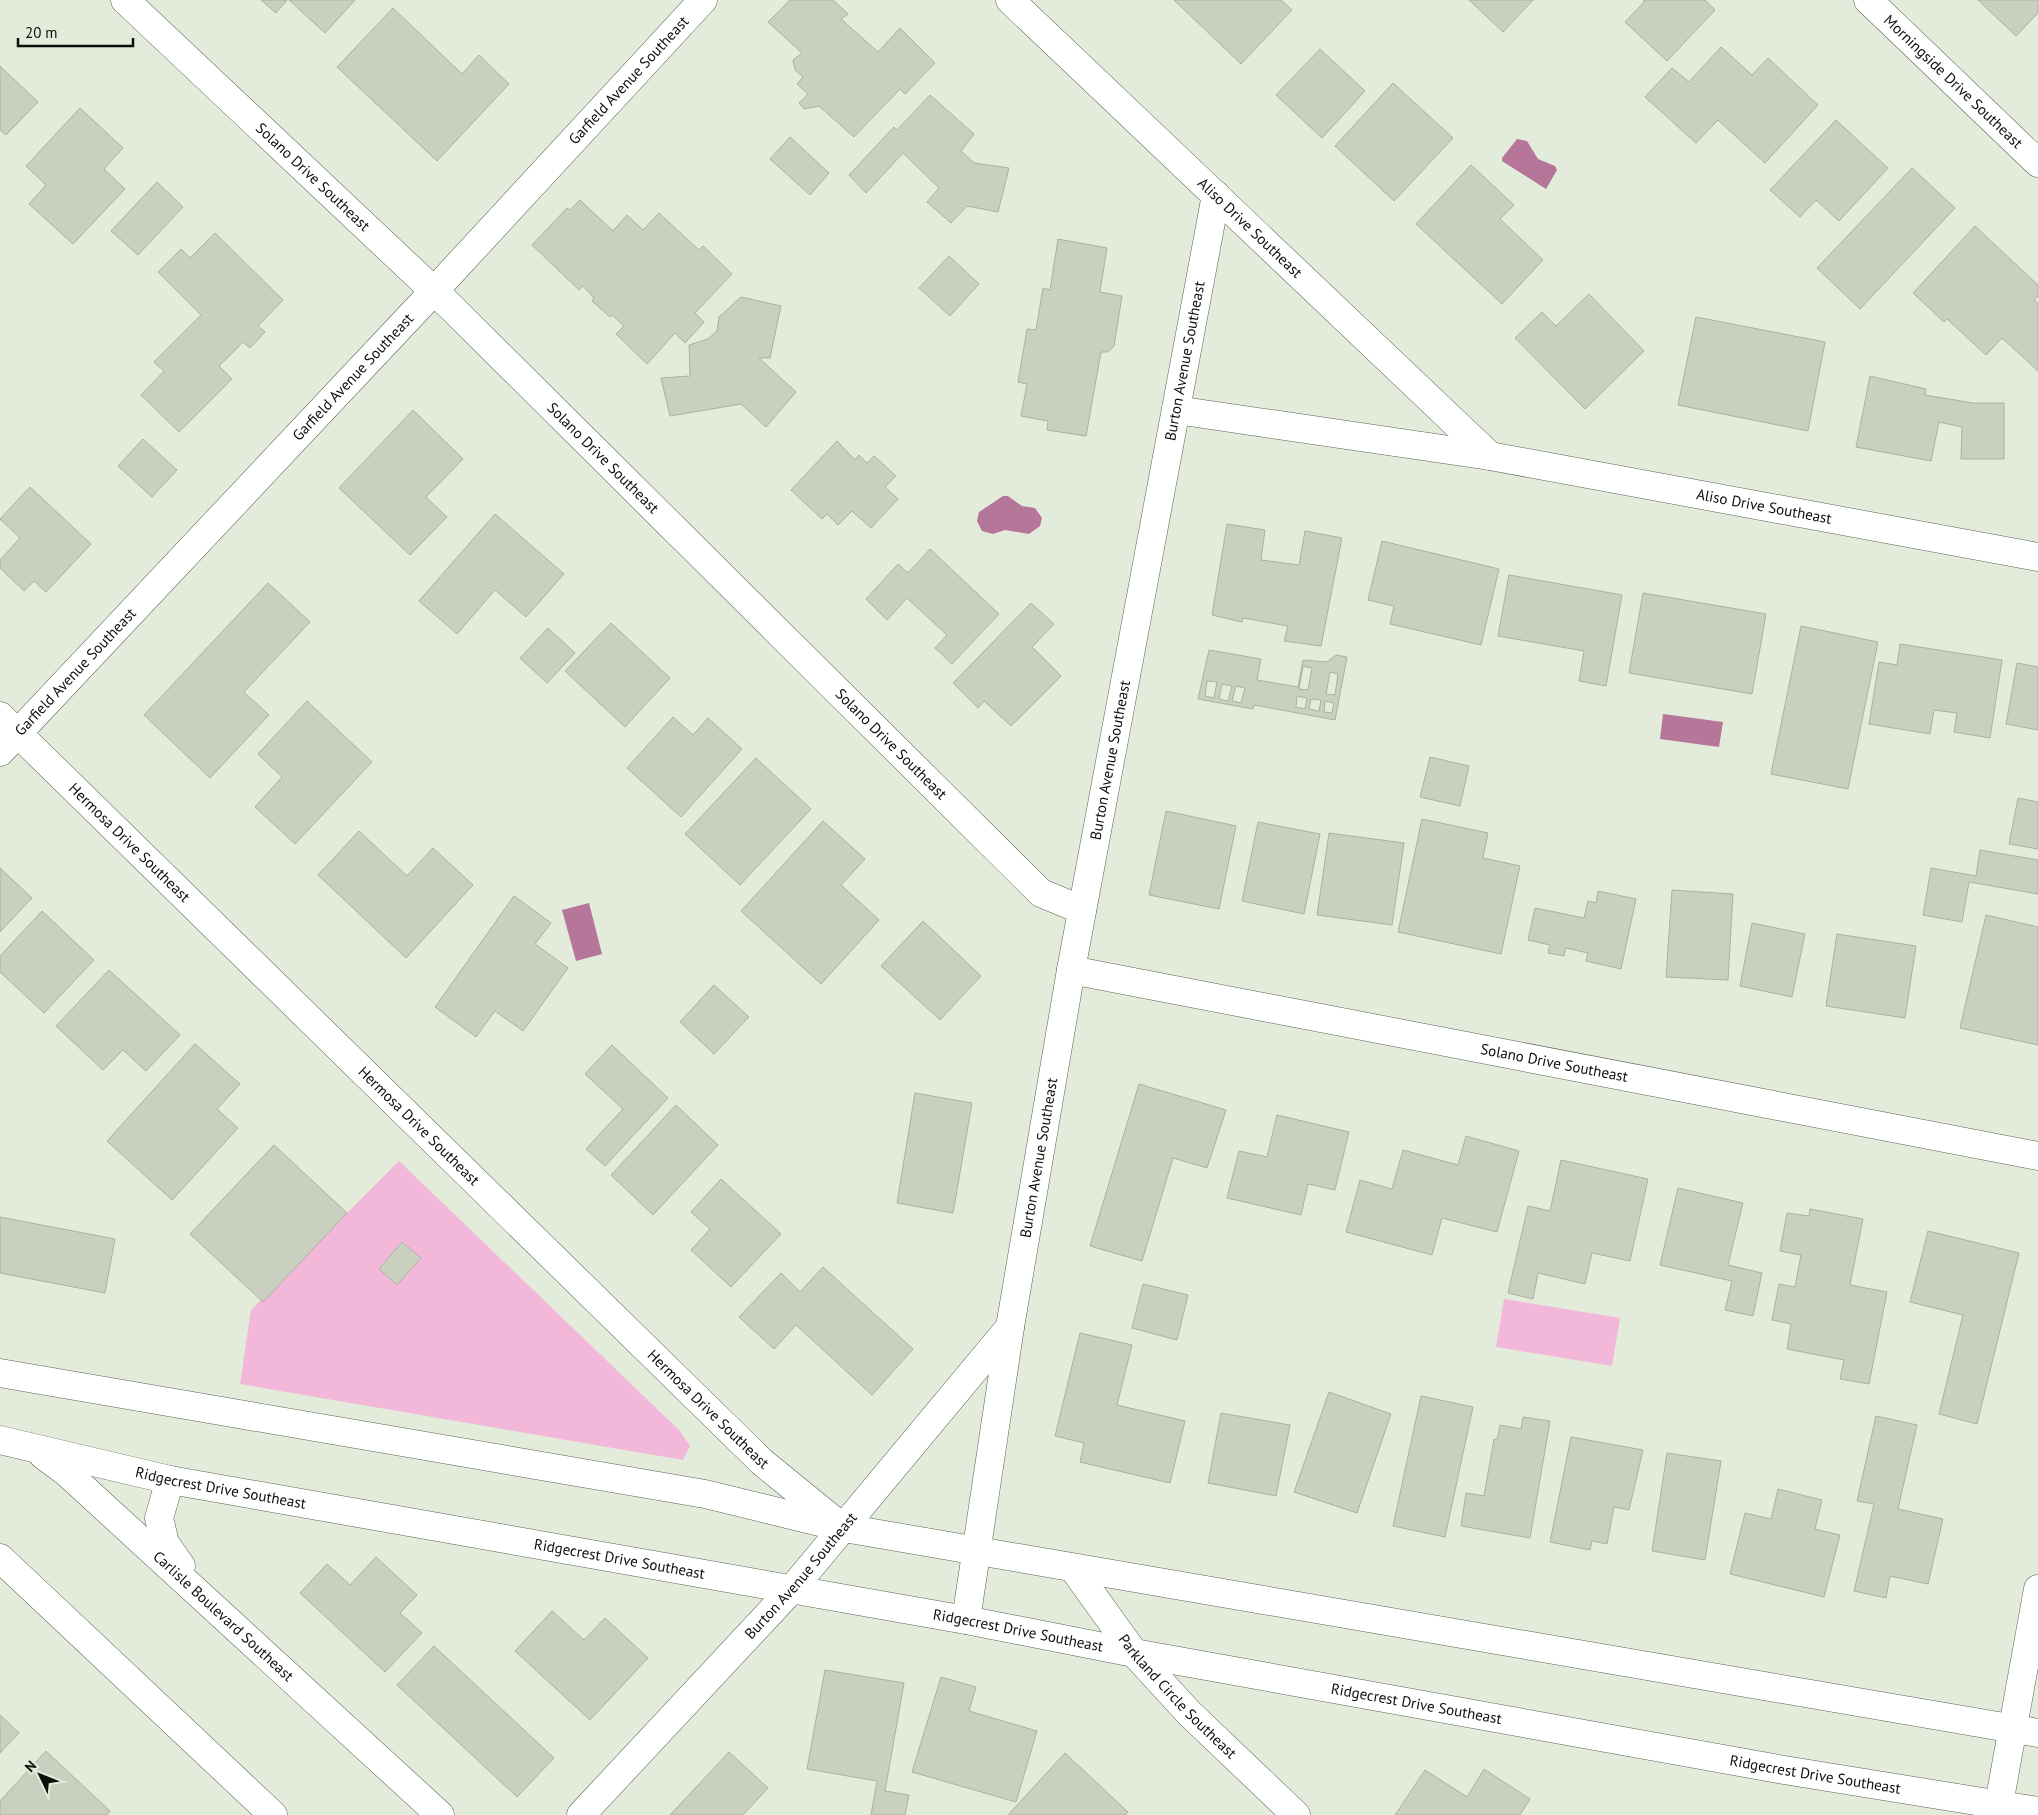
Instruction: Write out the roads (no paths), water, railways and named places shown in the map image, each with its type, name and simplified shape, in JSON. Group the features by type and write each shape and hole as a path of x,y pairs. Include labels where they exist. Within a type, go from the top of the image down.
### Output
{"street":[{"name":"Solano Drive Southeast","path":"125,0 434,291 1041,893 1082,910"},
{"name":"Garfield Avenue Southeast","path":"0,752 9,724 434,291 703,0"},
{"name":"Aliso Drive Southeast","path":"1010,0 1490,456"},
{"name":"Morningside Drive Southeast","path":"1868,0 2038,163"},
{"name":"Burton Avenue Southeast","path":"966,1620 1010,1327 1071,970 1216,195"},
{"name":"Aliso Drive Southeast","path":"1176,410 1490,456 2038,557"},
{"name":"Hermosa Drive Southeast","path":"9,724 762,1462 844,1528"},
{"name":"Solano Drive Southeast","path":"1071,970 2038,1156"},
{"name":"Burton Avenue Southeast","path":"581,1815 792,1589 1010,1327"},
{"path":"0,1373 705,1494 844,1528 2025,1731"},
{"name":"Carlisle Boulevard Southeast","path":"0,1425 66,1472 440,1815"},
{"name":"Ridgecrest Drive Southeast","path":"0,1440 170,1480 966,1620 1134,1653 1998,1810 2038,1811"},
{"path":"170,1480 160,1518 164,1543 202,1596"},
{"path":"0,1558 273,1815"},
{"name":"Parkland Circle Southeast","path":"1073,1568 1134,1653 1190,1713 1296,1815"},
{"path":"1998,1810 2025,1731 2038,1589"}]}
